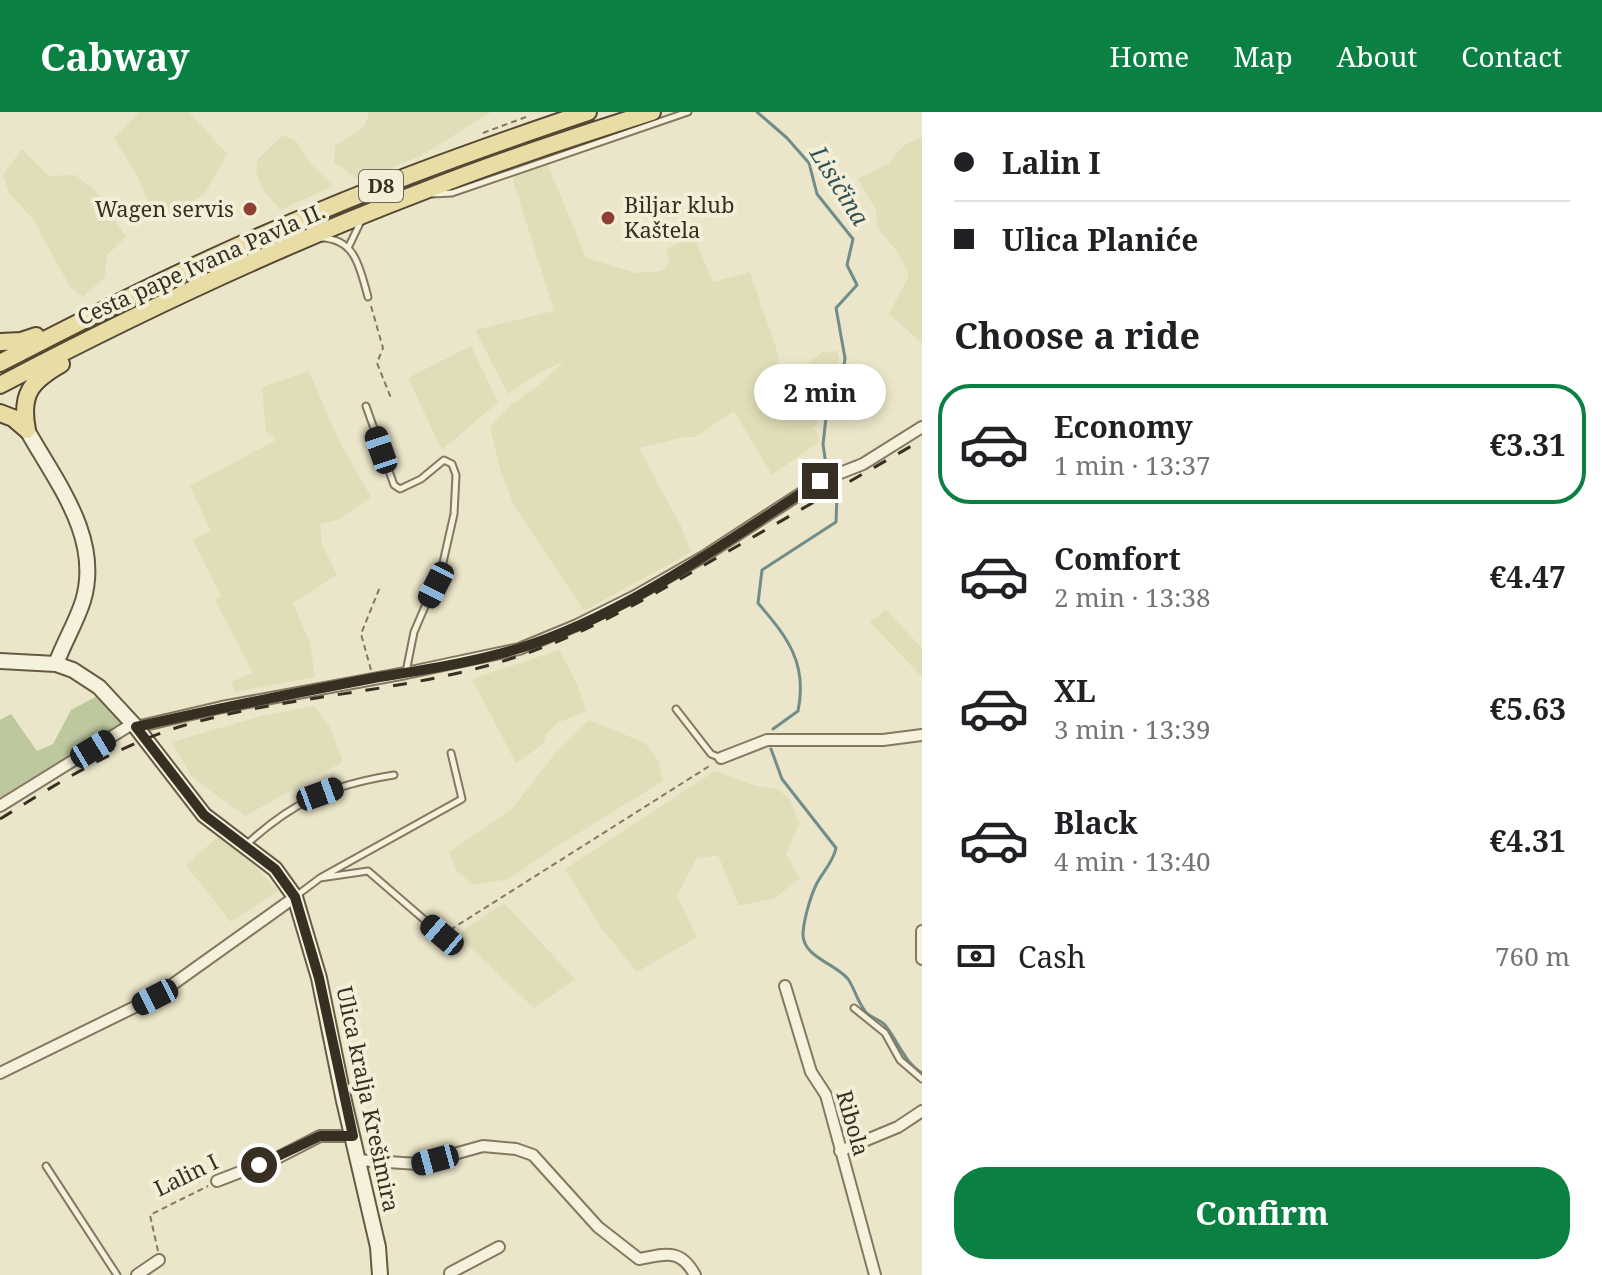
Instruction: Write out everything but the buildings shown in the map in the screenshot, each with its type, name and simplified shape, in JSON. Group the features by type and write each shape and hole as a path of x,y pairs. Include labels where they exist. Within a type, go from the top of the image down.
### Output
{"main road":[{"name":"Cesta pape Ivana Pavla II.","path":"0,363 180,273 323,209 458,156 588,112"},
{"name":"Cesta pape Ivana Pavla II.","path":"0,385 190,290 304,239 420,192 652,112"},
{"path":"0,342 57,333"},
{"path":"27,430 23,412 30,389 38,379 61,363 76,345"},
{"path":"0,413 13,418 27,430"}],"street":[{"path":"0,806 134,725 519,649 577,625 703,557 826,480 863,464 922,427"},
{"path":"27,430 81,526 87,549 89,568 82,604 56,664"},
{"name":"Ulica kralja Krešimira","path":"0,661 56,664 73,670 99,687 134,725 204,815 275,869 295,897 319,978 378,1247 380,1275"},
{"path":"721,758 767,740 883,740 922,735"},
{"path":"0,1073 155,997 295,897"},
{"path":"922,931 922,959"},
{"name":"Ribola","path":"785,986 811,1072 826,1095 875,1275"},
{"path":"840,1151 898,1127 922,1111"},
{"name":"Lalin I","path":"217,1181 279,1157 320,1136 353,1136"},
{"path":"357,1160 418,1164 483,1146 516,1149 533,1155 598,1227 639,1259 669,1253 686,1260 695,1275"},
{"path":"451,1275 499,1247"},
{"path":"137,1275 159,1260"}],"lane":[{"path":"420,192 452,193 688,112"},
{"path":"349,247 356,227 374,211"},
{"path":"304,239 335,239 349,247 368,297"},
{"path":"366,406 394,485 400,489 410,486 444,460 452,464 456,475 454,514 442,567 414,632 406,673"},
{"path":"676,709 711,754 721,758"},
{"path":"295,897 320,878 462,799 451,753"},
{"path":"245,846 275,818 320,794 358,781 394,775"},
{"path":"320,878 368,871 442,935"},
{"path":"854,1008 885,1033 900,1060 922,1079"},
{"path":"46,1166 117,1275"}],"path":[{"path":"368,297 383,348 377,363 391,398"},
{"path":"374,679 361,634 380,587"},
{"path":"442,935 721,758"},
{"name":"Lalin I","path":"159,1260 150,1215 217,1181"}],"shaded area":[{"path":"139,112 189,112 227,154 205,193 164,223 150,205 137,175 114,138"},
{"path":"369,112 491,112 421,156 359,180 334,162 335,146 365,126"},
{"path":"283,135 296,141 309,162 333,186 280,210 262,188 256,171 258,159"},
{"path":"922,137 922,343 889,314 909,275 898,253 878,228 876,210 858,179 889,163 903,146"},
{"path":"22,149 49,176 75,175 96,191 126,237 107,255 105,277 83,297 70,287 33,219 9,193 3,175"},
{"path":"546,160 586,258 636,273 662,271 670,261 666,249 694,237 713,282 750,272 778,354 779,379 784,382 823,352 837,351 839,358 838,386 814,428 820,441 772,475 734,411 695,437 639,448 682,528 691,552 584,611 514,505 501,473 490,427 564,361 537,374 508,394 475,330 554,311 513,180 517,170"},
{"path":"471,346 498,402 442,450 408,378"},
{"path":"309,371 338,439 371,497 340,519 320,524 322,544 337,575 293,603 310,643 315,677 235,692 231,682 253,673 215,600 221,596 193,540 211,531 190,486 276,440 266,431 262,387"},
{"path":"886,610 922,648 922,677 870,622"},
{"path":"559,650 578,686 586,711 557,723 547,733 542,745 516,763 472,679"},
{"path":"314,706 330,727 343,762 245,816 192,777 172,742 261,716"},
{"path":"589,720 645,743 658,760 663,781 509,879 474,885 457,871 449,852 512,809 553,756"},
{"path":"715,771 756,786 777,789 790,799 799,824 786,854 800,878 775,898 739,906 718,855 696,859 677,896 697,937 637,972 602,929 565,869"},
{"path":"219,836 243,853 278,891 231,922 186,865"},
{"path":"504,903 575,979 534,1008 457,935"}],"green space":[{"path":"99,695 122,725 0,803 0,720 11,714 37,751 53,744 71,710"}],"waterway":[{"name":"Lisičina","path":"757,112 787,138 809,163 817,194 853,239 847,265 857,285 836,308 845,358 841,389 826,418 823,444 827,472"},
{"path":"773,729 798,711 800,679 786,639 758,603 762,570 836,522 837,496"},
{"name":"Lisičina","path":"771,749 782,779 836,848 812,896 806,915 804,941 813,954 848,979 865,1011 885,1025 906,1057 922,1073"}],"railway":[{"path":"0,819 111,755 182,726 264,707 431,679 539,649 615,615 922,440"}],"place":[{"name":"Wagen servis","path":"250,209"},
{"name":"Biljar klub Kaštela","path":"608,218"}],"route":[{"path":"259,1165 320,1136 353,1136 319,978 295,897 275,869 204,815 136,727 271,697 519,649 635,596 703,557 820,481"}]}
